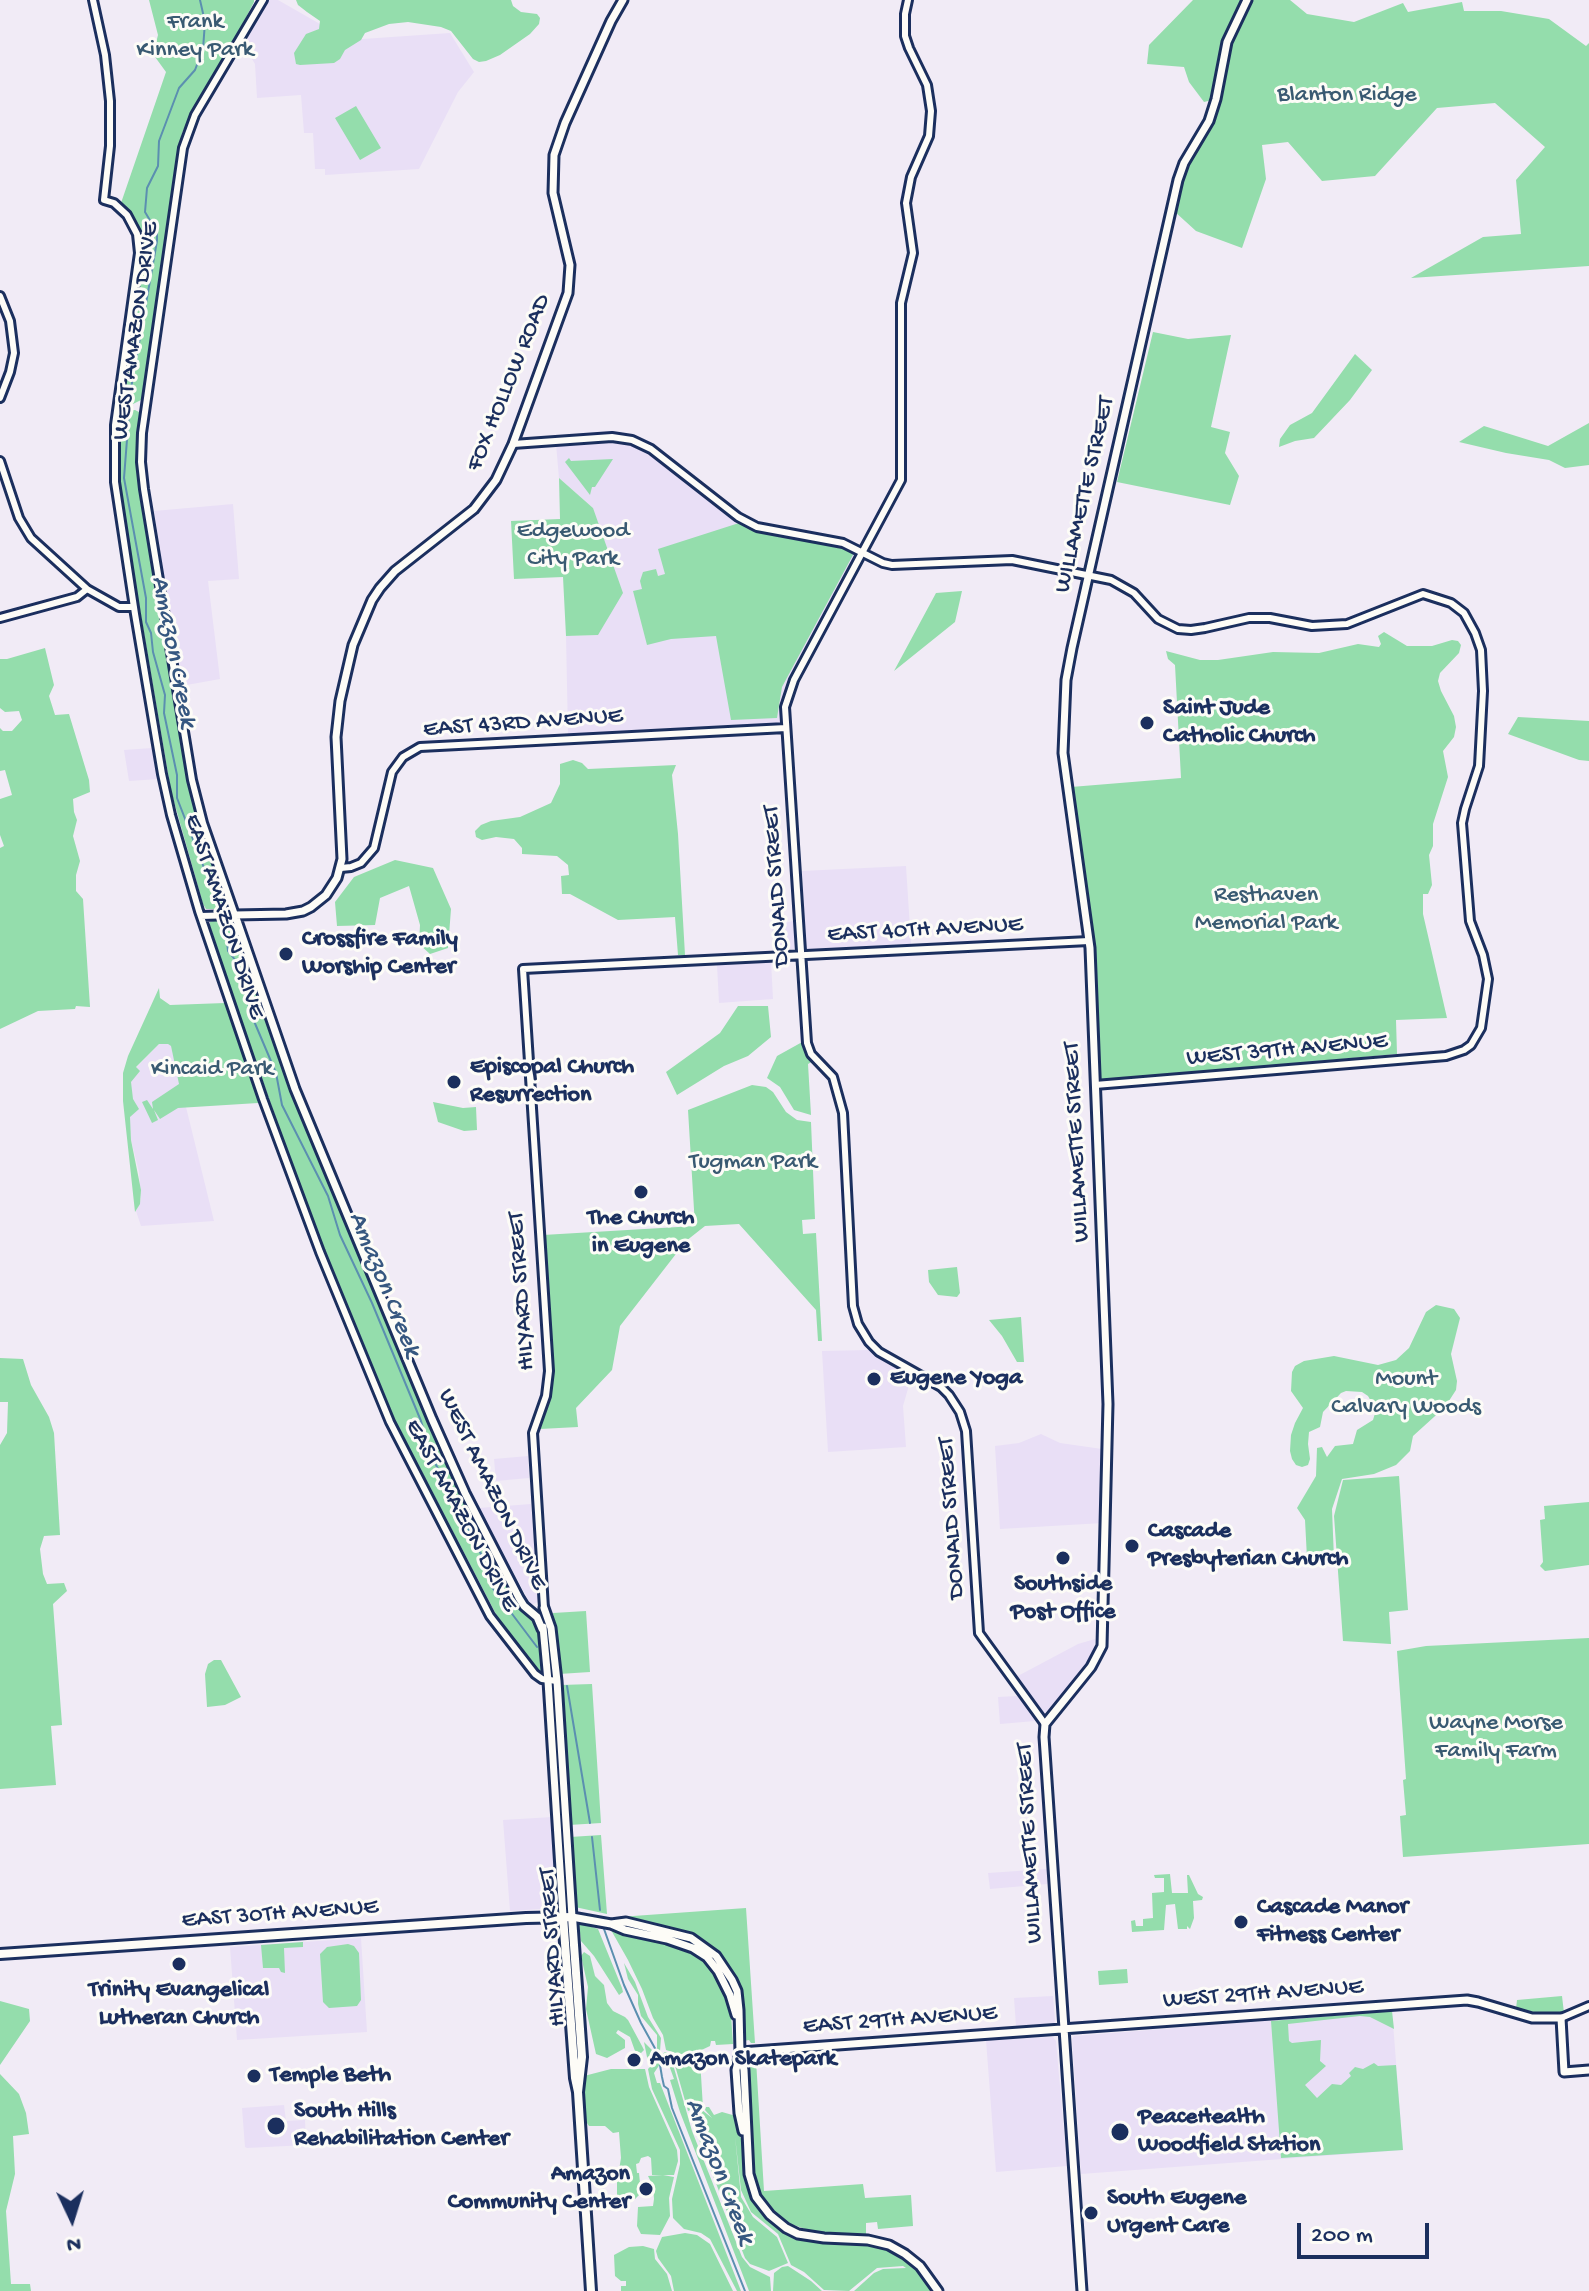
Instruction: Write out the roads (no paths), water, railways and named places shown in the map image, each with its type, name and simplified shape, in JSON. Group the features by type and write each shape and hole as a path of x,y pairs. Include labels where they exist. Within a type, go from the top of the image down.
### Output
{"main road":[{"name":"FOX HOLLOW ROAD","path":"341,868 337,723 353,645 372,600 395,571 474,509 496,480 513,444 568,293 570,265 553,195 554,155 570,112 623,0"},
{"name":"WILLAMETTE STREET","path":"1082,2291 1044,1755 1045,1724 1098,1657 1103,1642 1108,1404 1089,941 1064,772 1068,664 1178,180 1184,163 1209,121 1227,42 1247,0"},
{"path":"235,915 286,914 311,907 333,886 341,868"},
{"name":"WEST AMAZON DRIVE","path":"235,915 295,1089 410,1369 465,1493 519,1598 527,1608 544,1608"},
{"path":"527,1608 537,1617 542,1629"},
{"name":"HILYARD STREET","path":"544,1608 542,1629 552,1681"},
{"name":"HILYARD STREET","path":"544,1608 551,1628 575,2078 591,2291"},
{"path":"568,1916 683,1943 712,1963 727,1987 738,2022 747,2113 749,2174 756,2197 778,2223 798,2234 868,2240 889,2245 920,2266 938,2291"},
{"name":"EAST 30TH AVENUE","path":"0,1954 568,1916"},
{"name":"WEST 29TH AVENUE","path":"1063,2029 1467,2000 1541,2019"},
{"path":"1541,2019 1561,2018 1564,2072 1587,2070"},
{"path":"1541,2019 1554,2025 1561,2035"},
{"name":"EAST 29TH AVENUE","path":"740,2052 1063,2029"},
{"path":"1563,2059 1570,2066 1587,2070"}],"street":[{"name":"EAST AMAZON DRIVE","path":"93,0 105,55 110,101 110,146 104,200 119,206 127,215 137,234 139,246 113,445 115,482 161,773 171,815 201,916 263,1099 320,1252 390,1422 490,1616 535,1674 552,1681"},
{"name":"WEST AMAZON DRIVE","path":"235,915 203,823 192,780 144,489 141,447 183,148 195,115 263,0"},
{"name":"DONALD STREET","path":"908,0 905,36 927,85 931,121 906,203 913,253 901,303 901,480 794,680 785,707 808,1049 833,1077 843,1113 855,1314 863,1333 879,1352 941,1387 960,1412 966,1431 979,1633 1045,1724"},
{"path":"0,296 10,321 14,353 0,398"},
{"path":"513,444 612,437 632,440 651,449 748,523 770,531 843,543 883,563 1012,560 1088,575"},
{"path":"0,461 26,532 87,589 115,606 134,607"},
{"name":"WEST 39TH AVENUE","path":"1088,575 1123,586 1145,603 1158,619 1181,629 1205,628 1249,618 1270,618 1312,626 1347,624 1423,594 1451,603 1464,613 1481,650 1483,691 1480,757 1465,809 1462,832 1470,921 1488,979 1484,1017 1476,1038 1464,1050 1446,1056 1095,1085"},
{"path":"0,618 77,597 87,589"},
{"name":"EAST 43RD AVENUE","path":"341,868 361,863 374,848 392,772 403,757 420,747 786,728"},
{"path":"201,916 235,915"},
{"name":"EAST 40TH AVENUE","path":"523,969 1089,941"},
{"name":"HILYARD STREET","path":"523,969 549,1371 548,1390 533,1433 544,1608"},
{"path":"1561,2018 1589,2006"}],"waterway":[{"name":"Amazon Creek","path":"130,394 157,241 157,232 145,212 147,188 158,166 159,141 179,88 195,70 203,49 205,22 200,0"},
{"name":"Amazon Creek","path":"129,414 124,478 146,598 146,622 165,695 164,713 177,775 177,798 213,891"},
{"name":"Amazon Creek","path":"225,924 228,951 236,961 251,1014 276,1073 282,1105 328,1196 340,1235 421,1421 431,1455 486,1564 491,1586 537,1647"},
{"name":"Amazon Creek","path":"567,1686 590,1823"},
{"name":"Amazon Creek","path":"592,1837 600,1910"},
{"name":"Amazon Creek","path":"604,1929 624,1985 657,2052"},
{"name":"Amazon Creek","path":"660,2065 672,2108 745,2291"}],"place":[{"name":"Saint Jude Catholic Church","path":"1147,723"},
{"name":"Crossfire Family Worship Center","path":"286,954"},
{"name":"Episcopal Church Resurrection","path":"454,1082"},
{"name":"The Church in Eugene","path":"641,1192"},
{"name":"Eugene Yoga","path":"874,1379"},
{"name":"Cascade Presbyterian Church","path":"1132,1546"},
{"name":"Southside Post Office","path":"1063,1558"},
{"name":"Cascade Manor Fitness Center","path":"1241,1922"},
{"name":"Trinity Evangelical Lutheran Church","path":"179,1964"},
{"name":"Amazon Skatepark","path":"634,2060"},
{"name":"Temple Beth","path":"254,2076"},
{"name":"South Hills Rehabilitation Center","path":"276,2126"},
{"name":"PeaceHealth Woodfield Station","path":"1120,2132"},
{"name":"Amazon Community Center","path":"646,2189"},
{"name":"South Eugene Urgent Care","path":"1091,2213"}],"park label":[{"name":"Frank Kinney Park","path":"195,37"},
{"name":"Blanton Ridge","path":"1347,96"},
{"name":"Edgewood City Park","path":"573,546"},
{"name":"Resthaven Memorial Park","path":"1266,910"},
{"name":"Kincaid Park","path":"212,1070"},
{"name":"Tugman Park","path":"753,1163"},
{"name":"Mount Calvary Woods","path":"1406,1394"},
{"name":"Wayne Morse Family Farm","path":"1496,1738"}]}
